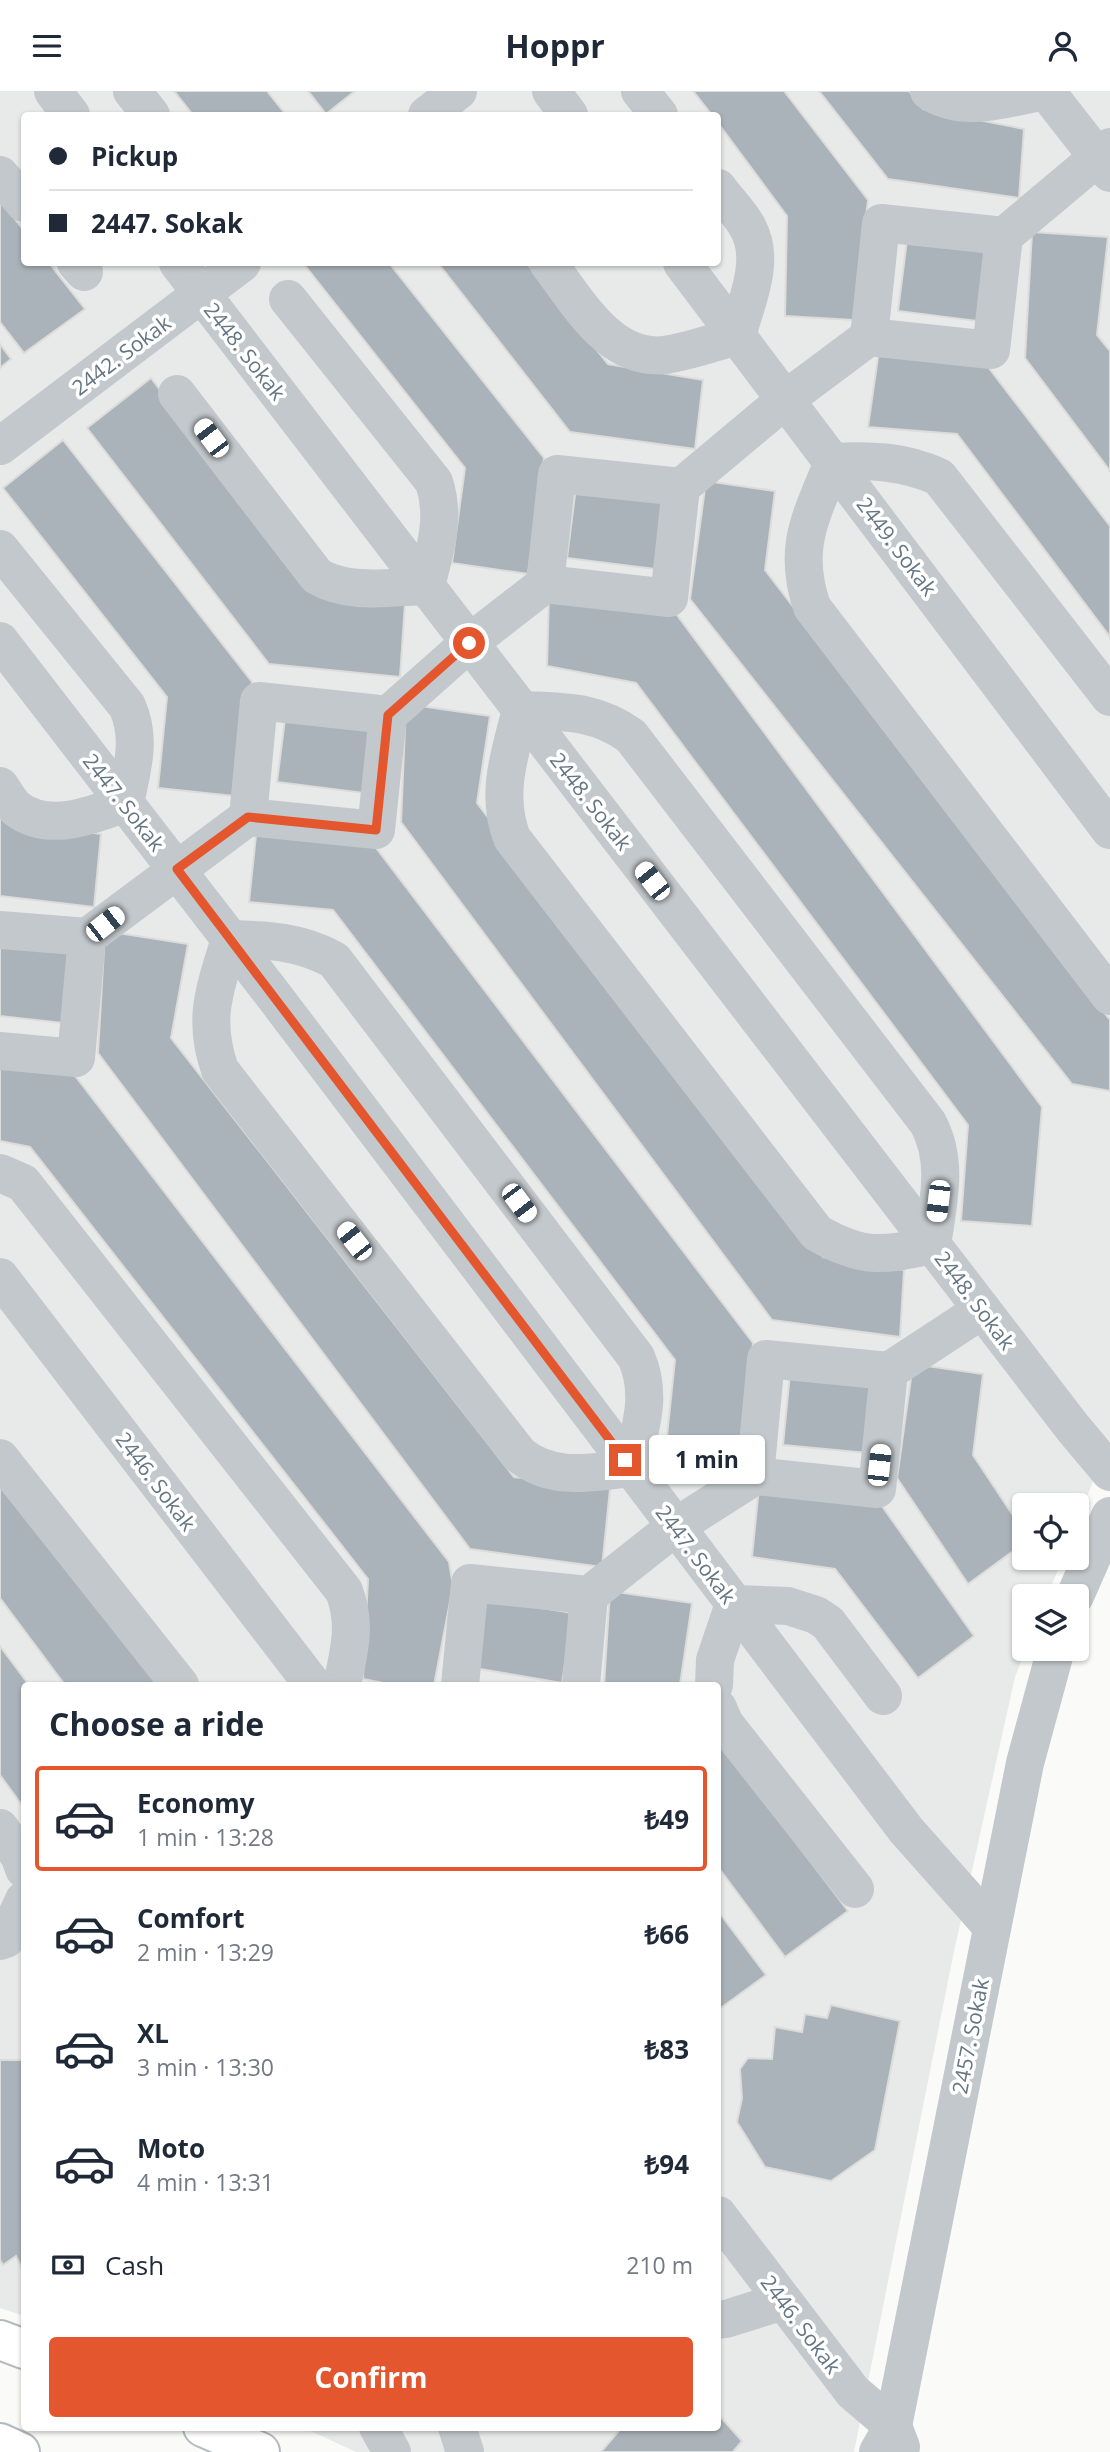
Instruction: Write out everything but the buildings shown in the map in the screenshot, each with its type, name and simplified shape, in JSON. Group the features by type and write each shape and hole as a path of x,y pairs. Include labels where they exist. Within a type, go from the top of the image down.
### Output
{"main road":[{"path":"0,2340 21,2348"},
{"path":"212,2431 260,2452"},
{"path":"0,2443 20,2452"}],"street":[{"path":"53,91 69,112"},
{"path":"132,91 149,112"},
{"path":"431,112 458,91"},
{"path":"551,91 567,112"},
{"path":"640,91 657,112"},
{"path":"869,337 881,223 1004,236 1106,159 1046,91 980,104 961,103 929,91"},
{"path":"0,175 21,200"},
{"path":"550,266 606,337 625,349 645,355 664,355 737,336 754,271 755,248 748,226 721,192"},
{"path":"0,930 88,937 248,817 376,830 388,715 469,643 545,584 669,598 681,487 786,399 869,337 991,350 1004,236"},
{"name":"2448. Sokak","path":"180,266 982,1310 1110,1472"},
{"name":"2442. Sokak","path":"0,446 238,266"},
{"name":"2449. Sokak","path":"684,266 1110,830"},
{"path":"177,394 317,576 339,586 354,588 426,586 440,523 439,496 434,482 288,299"},
{"path":"1110,697 939,477 890,462 833,462 808,525 803,548 803,571 812,607 1110,996"},
{"path":"545,584 557,474 681,487"},
{"path":"0,549 127,706 136,730 136,746 125,803 84,818 64,821 43,819 16,808 0,786"},
{"name":"2447. Sokak","path":"0,641 177,869 906,1830 992,1927"},
{"path":"248,817 259,701 388,715"},
{"path":"520,710 586,714 617,726 631,736 928,1123 935,1135 942,1164 932,1245 888,1254 870,1253 834,1243 817,1233 512,838 506,823 503,791 520,710"},
{"path":"0,1051 76,1059 88,937"},
{"path":"230,939 305,946 334,960 636,1357 645,1382 646,1398 631,1468 570,1475 556,1473 531,1463 520,1455 220,1070 211,1033 211,1012 230,939"},
{"path":"0,1174 23,1183 344,1591 352,1623 342,1682"},
{"name":"2446. Sokak","path":"0,1277 311,1682"},
{"path":"755,1476 766,1359 888,1371 982,1310"},
{"path":"460,1682 470,1583 589,1595 676,1527 755,1476 877,1489 888,1371"},
{"path":"0,1458 178,1682"},
{"path":"1079,1584 1110,1516"},
{"path":"581,1682 589,1595"},
{"path":"714,1682 715,1660 734,1604 788,1606 816,1615 828,1623 883,1696"},
{"name":"2457. Sokak","path":"891,2443 992,1927 1026,1763 1053,1661"},
{"path":"721,1715 725,1724 855,1889"},
{"path":"0,1828 21,1860"},
{"path":"8,1944 21,1908"},
{"name":"2446. Sokak","path":"721,2218 891,2443"},
{"path":"721,2320 783,2301"},
{"path":"380,2431 392,2452"},
{"path":"458,2431 465,2452"}],"shaded area":[{"path":"0,91 1110,91 1110,1439 1088,1493 1012,1493 1012,1570 1058,1570 1052,1584 1012,1584 1012,1661 1021,1661 1015,1677 953,1956 854,2452 356,2452 311,2431 721,2431 721,1682 21,1682 21,2315 0,2308"}],"route":[{"path":"469,643 388,715 376,830 248,817 177,869 625,1460"}]}
